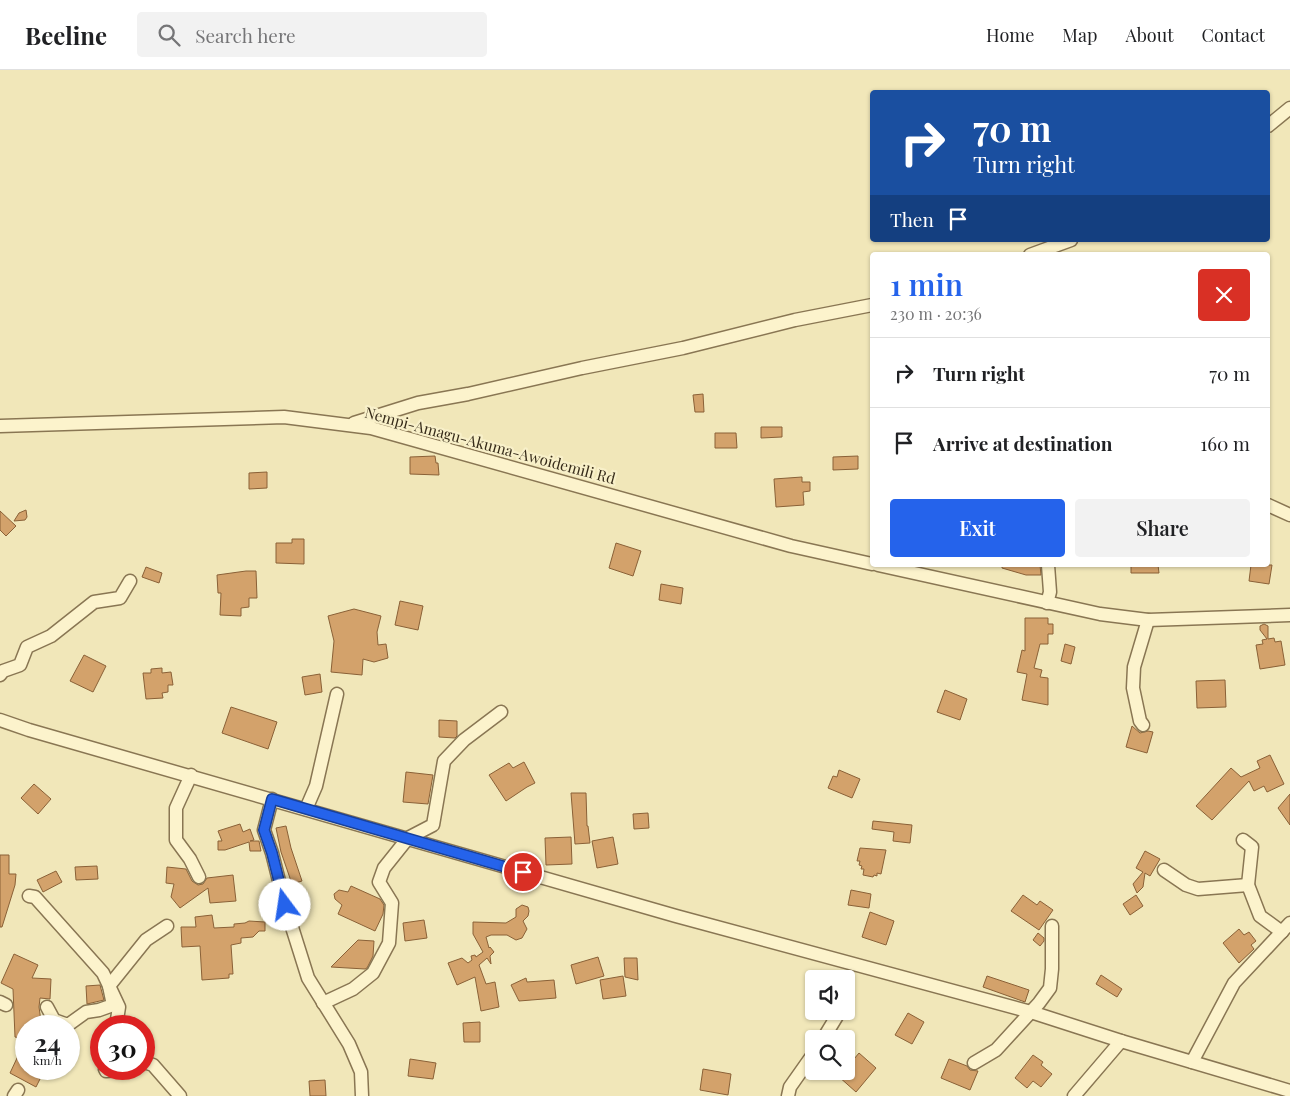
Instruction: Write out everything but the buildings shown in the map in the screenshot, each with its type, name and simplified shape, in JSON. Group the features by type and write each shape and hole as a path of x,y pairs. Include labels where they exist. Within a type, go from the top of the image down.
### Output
{"street":[{"path":"1270,124 1290,108"},
{"path":"1038,252 1066,242"},
{"path":"349,425 418,403 683,348 795,320 870,305"},
{"name":"Nempi-Amagu-Akuma-Awoidemili Rd","path":"0,426 284,417 371,428 791,546 870,564"},
{"path":"1270,506 1290,515"},
{"path":"887,567 1100,614 1148,620 1290,615"},
{"path":"1047,603 1050,592 1048,567"},
{"path":"0,675 3,671 20,665 28,647 51,636 94,602 120,598 130,581"},
{"path":"1143,725 1140,721 1133,688 1134,667 1148,620"},
{"path":"306,809 316,786 337,694"},
{"path":"323,1003 353,989 372,973 389,943 392,903 379,882 384,868 408,838 433,826 444,761 464,740 501,712"},
{"path":"0,720 29,730 676,916 1031,1012 1121,1042 1290,1091"},
{"path":"191,776 176,808 176,840 190,858 199,876"},
{"path":"272,799 264,830 272,853 285,905 308,978 349,1044 361,1072 362,1096"},
{"path":"1192,1062 1234,982 1286,927 1260,916 1248,885 1252,848 1243,840"},
{"path":"1164,870 1186,885 1198,889 1248,885"},
{"path":"29,896 35,897 103,973 119,1007 118,1015"},
{"path":"109,986 146,940 167,926"},
{"path":"974,1063 996,1050 1050,988 1052,926"},
{"path":"46,1008 54,1020 68,1025 86,1012 113,1005 109,986"},
{"path":"1074,1096 1121,1042"},
{"path":"788,1096 790,1087 805,1066"},
{"path":"155,1068 180,1096"}],"route":[{"path":"285,905 272,853 264,830 272,799 523,872"}]}
